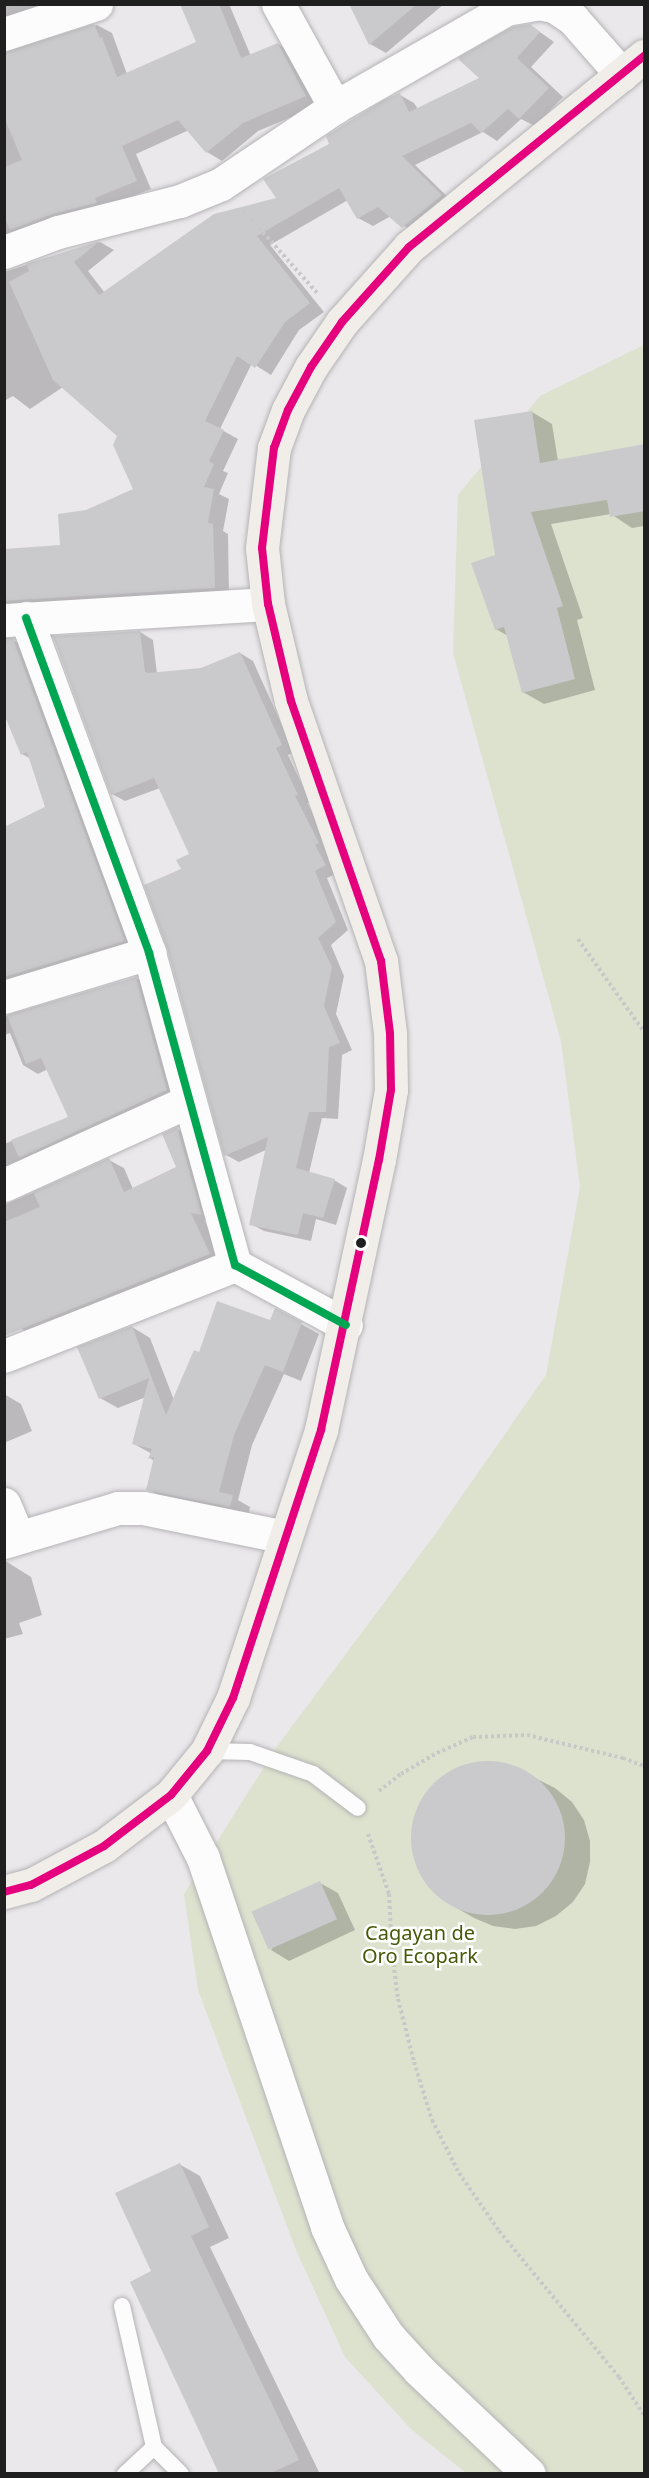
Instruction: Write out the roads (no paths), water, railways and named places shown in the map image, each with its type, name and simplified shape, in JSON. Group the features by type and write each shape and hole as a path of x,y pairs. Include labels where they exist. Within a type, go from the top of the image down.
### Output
{"main road":[{"path":"4,1892 31,1886 68,1867 104,1846 171,1796 207,1751 233,1698 321,1430 346,1325 391,1090 390,1033 381,961 291,701 268,604 262,548 274,448 288,410 311,367 342,322 409,247 633,65"}],"street":[{"path":"4,34 96,4"},
{"path":"278,4 335,107"},
{"path":"4,252 58,232 180,201 221,184 335,107 506,9 535,4"},
{"path":"543,4 554,6 633,65"},
{"path":"268,604 15,619 149,953 235,1265 346,1325"},
{"path":"4,996 149,953"},
{"path":"4,1185 189,1101"},
{"path":"4,1356 235,1265"},
{"path":"4,1504 11,1540 118,1508 143,1508 285,1537"},
{"path":"171,1796 204,1858 323,2216 351,2279 388,2336 418,2370 529,2474"}],"lane":[{"path":"207,1751 250,1752 313,1774 358,1808"},
{"path":"122,2306 154,2447 181,2474"},
{"path":"125,2474 154,2447"}],"park label":[{"name":"Cagayan de Oro Ecopark","path":"420,1944"}]}
